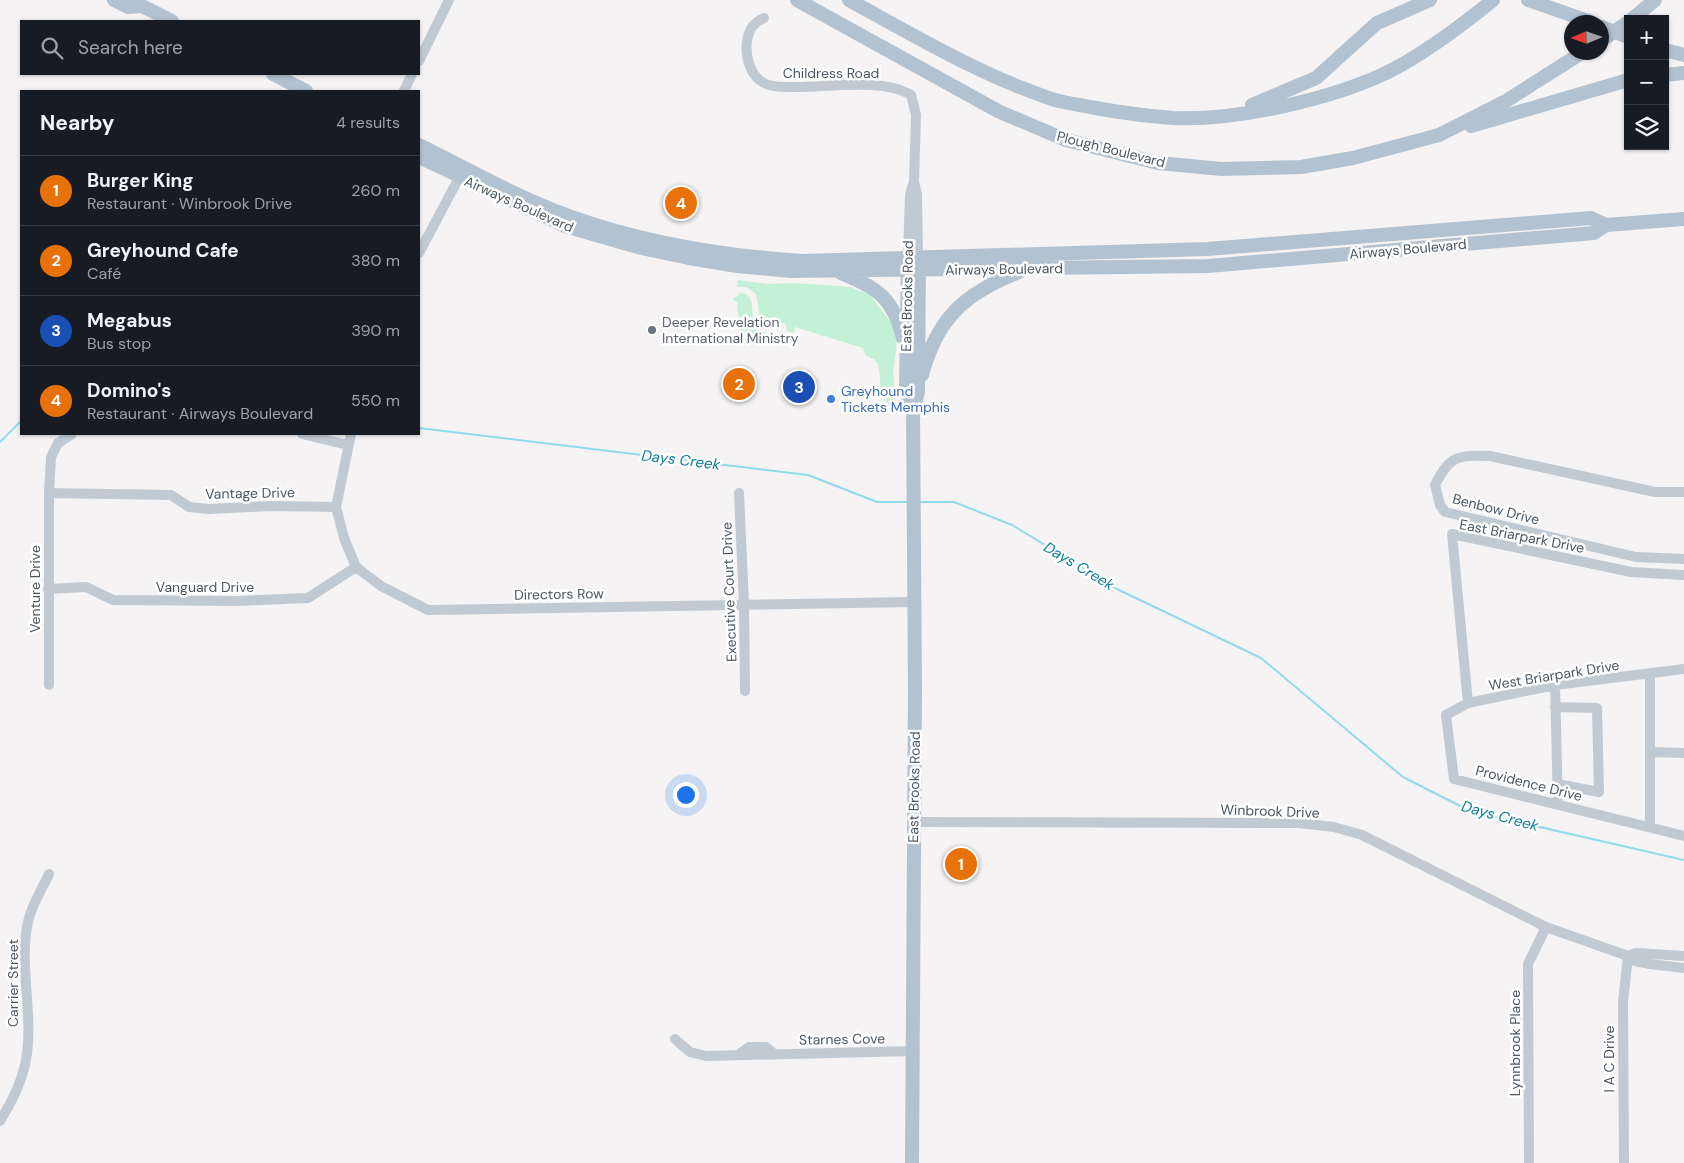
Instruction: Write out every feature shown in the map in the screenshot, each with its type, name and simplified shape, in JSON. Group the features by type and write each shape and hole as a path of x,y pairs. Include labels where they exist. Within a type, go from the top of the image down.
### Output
{"main road":[{"path":"114,0 128,7 140,3 170,20"},
{"name":"Plough Boulevard","path":"797,0 998,111 1066,140 1158,163 1222,170 1301,167 1353,158 1439,135 1506,101 1570,60"},
{"path":"849,0 977,70 1051,99 1119,112 1174,118 1235,113 1324,96 1374,78 1462,26 1492,0"},
{"path":"1235,113 1316,78 1378,23 1430,0"},
{"path":"1637,15 1655,0"},
{"path":"1531,1 1571,15"},
{"path":"1609,35 1624,25"},
{"path":"1609,29 1624,35"},
{"path":"1669,51 1684,55"},
{"path":"1669,75 1684,73"},
{"path":"275,75 304,90"},
{"path":"1439,135 1624,81"},
{"name":"Airways Boulevard","path":"420,146 462,172 565,226 641,248 712,263 791,265 913,263 1207,250 1591,218 1606,225"},
{"name":"Airways Boulevard","path":"420,157 462,172"},
{"name":"Airways Boulevard","path":"791,265 836,270 913,263 1027,269 1208,266 1594,233 1606,225 1684,219"},
{"name":"East Brooks Road","path":"913,263 906,349 906,392 913,411"},
{"name":"East Brooks Road","path":"912,1163 913,411 918,392 913,263"},
{"path":"918,392 932,344 942,325 970,296 983,288 1027,269"},
{"path":"836,270 869,285 885,298 899,320 906,349"}],"street":[{"path":"420,59 449,0"},
{"name":"Childress Road","path":"764,18 753,24 747,43 747,55 754,74 765,84 778,86 879,86 896,88 910,95"},
{"path":"404,90 412,75"},
{"name":"East Brooks Road","path":"910,95 915,108 914,181 910,195 913,263"},
{"path":"420,251 462,172"},
{"name":"Venture Drive","path":"49,685 48,589 51,457 58,443 70,435"},
{"path":"314,435 350,438"},
{"name":"Directors Row","path":"350,438 336,506 344,538 356,566 381,586 428,610 913,602"},
{"name":"Benbow Drive","path":"1684,492 1655,492 1490,456 1463,455 1450,460 1436,485 1440,505 1445,512 1636,557 1684,559"},
{"name":"Vantage Drive","path":"49,493 171,495 189,507 209,508 336,506"},
{"name":"Executive Court Drive","path":"739,493 744,604 745,691"},
{"name":"East Briarpark Drive","path":"1468,703 1452,534 1631,572 1684,575"},
{"name":"Vanguard Drive","path":"48,589 86,587 113,600 236,601 308,598 356,566"},
{"name":"West Briarpark Drive","path":"1468,703 1555,685 1684,669"},
{"path":"1650,674 1650,826"},
{"path":"1555,685 1558,805"},
{"name":"Providence Drive","path":"1468,703 1446,715 1454,779 1650,826 1684,836"},
{"path":"1555,707 1597,708 1599,792 1557,784"},
{"path":"1650,752 1684,753"},
{"name":"Winbrook Drive","path":"913,822 1291,823 1334,827 1362,835 1546,927 1628,956 1635,961 1684,968"},
{"name":"Carrier Street","path":"0,1121 16,1092 24,1069 28,1048 25,948 27,926 34,904 49,874"},
{"name":"Lynnbrook Place","path":"1529,1163 1528,964 1546,927"},
{"name":"Winbrook Drive","path":"1628,956 1636,953 1684,956"},
{"name":"I A C Drive","path":"1624,1163 1623,1002 1628,956"},
{"name":"Starnes Cove","path":"675,1039 683,1047 698,1055 738,1055 749,1060 766,1059 774,1054 912,1051"}],"green space":[{"path":"738,280 767,284 793,283 850,287 870,295 892,324 897,340 893,373 896,405 889,404 882,396 878,364 875,360 865,355 863,348 795,327 794,333 788,331 785,324 775,321 775,326 769,325 760,315 756,294 746,287 737,287"},
{"path":"740,293 746,294 749,297 753,320 758,328 772,335 769,339 771,341 767,345 740,335 737,302 732,300"}],"waterway":[{"name":"Days Creek","path":"0,442 20,422"},
{"name":"Days Creek","path":"420,428 808,475 877,502 909,502"},
{"name":"Days Creek","path":"919,502 954,502 1012,525 1117,589 1261,658 1403,777 1470,811 1684,860"}],"place":[{"name":"Domino's","path":"681,203"},
{"name":"Deeper Revelation International Ministry","path":"652,330"},
{"name":"Greyhound Cafe","path":"739,384"},
{"name":"Megabus","path":"799,387"},
{"name":"Greyhound Tickets Memphis","path":"831,399"},
{"name":"Burger King","path":"961,864"}]}
